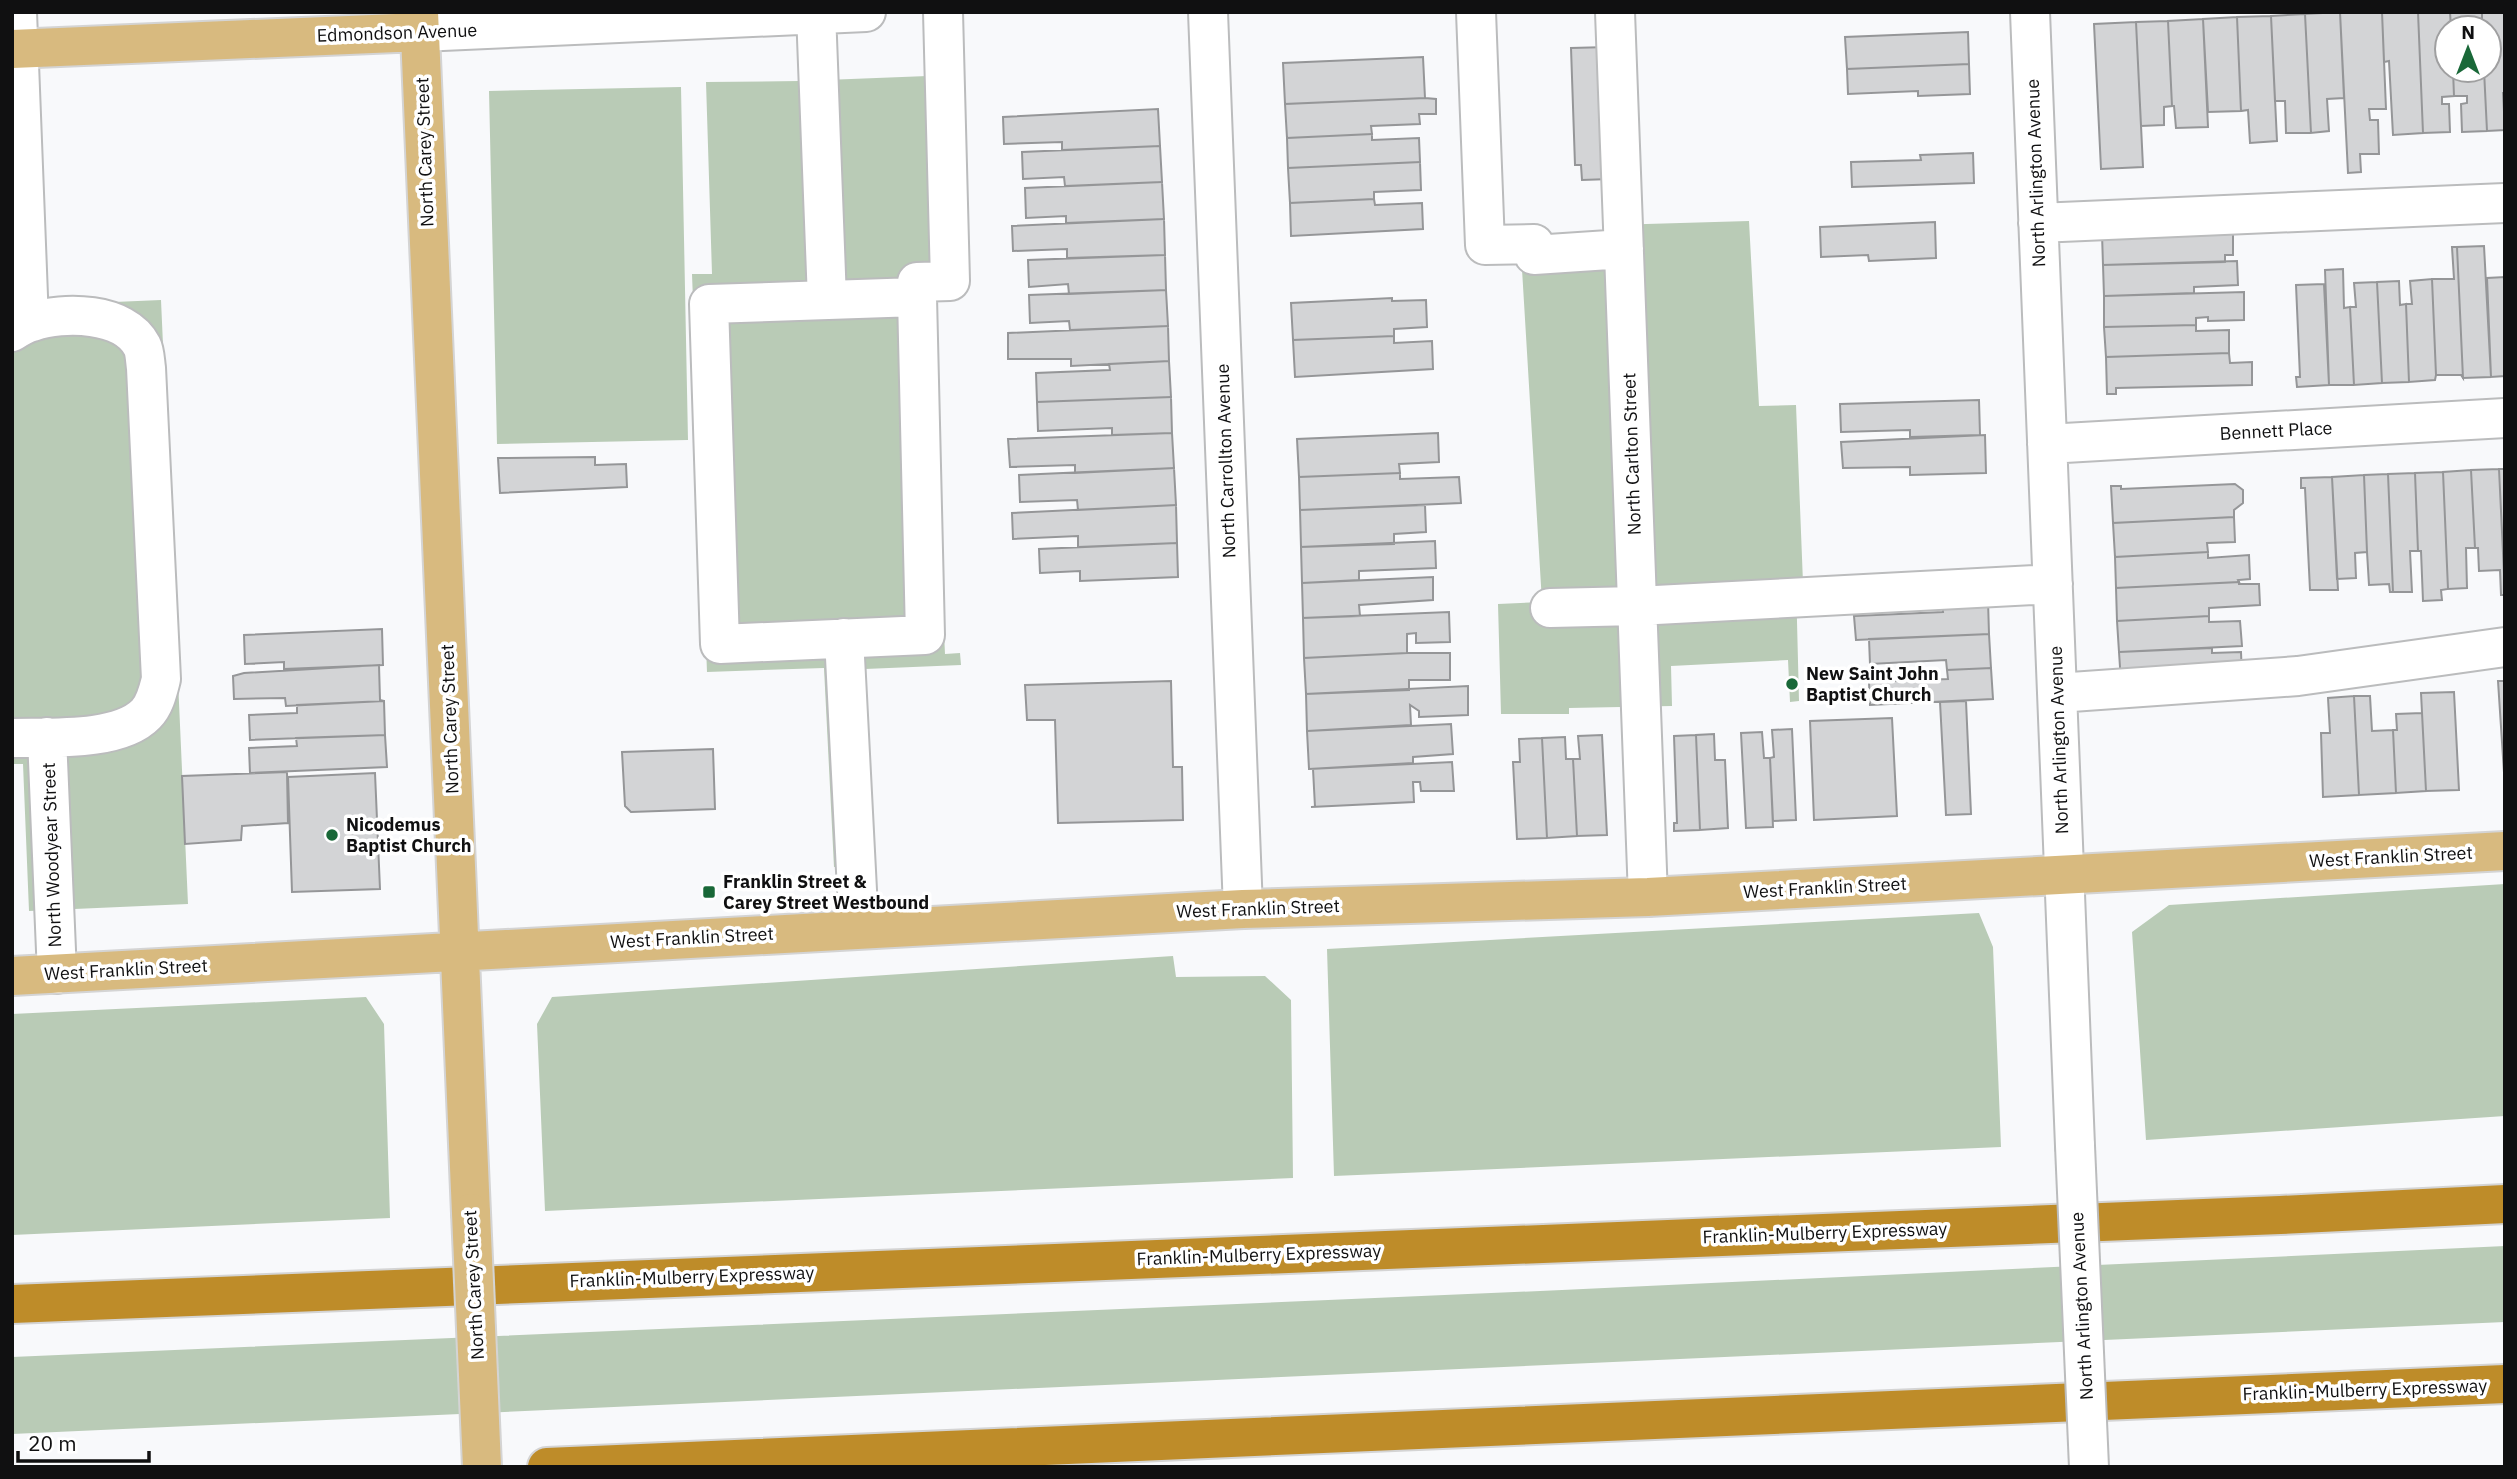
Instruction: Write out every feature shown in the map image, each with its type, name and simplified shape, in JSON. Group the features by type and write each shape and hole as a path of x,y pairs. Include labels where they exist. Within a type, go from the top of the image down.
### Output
{"highway":[{"name":"Franklin-Mulberry Expressway","path":"12,1304 2238,1217 2505,1204"},
{"name":"Franklin-Mulberry Expressway","path":"547,1467 2505,1384"}],"main road":[{"name":"Edmondson Avenue","path":"16,36 419,22"},
{"name":"North Carey Street","path":"419,22 482,1467"},
{"name":"West Franklin Street","path":"12,976 1243,909 1648,897 2505,851"}],"street":[{"name":"Edmondson Avenue","path":"419,22 866,12"},
{"path":"917,297 709,304 720,644 925,635 917,282 950,281 943,12"},
{"name":"North Carrollton Avenue","path":"1208,12 1243,909"},
{"path":"1476,12 1485,245 1534,244 1534,255 1624,249"},
{"name":"North Carlton Street","path":"1615,12 1648,897"},
{"name":"North Arlington Avenue","path":"2030,12 2089,1467"},
{"path":"816,13 827,300"},
{"path":"16,36 21,327 52,316 87,316 109,320 131,334 143,347 161,679 156,698 146,715 126,727 102,734 29,737"},
{"path":"2038,223 2505,203"},
{"name":"Bennett Place","path":"2047,444 2505,418"},
{"path":"1550,608 1637,606 2053,584"},
{"path":"844,638 859,929"},
{"path":"2057,693 2298,676 2505,647"},
{"name":"North Woodyear Street","path":"29,737 57,974"}],"green space":[{"path":"953,75 928,294 945,654 960,653 961,665 865,669 873,865 834,867 824,668 707,672 692,274 712,274 706,82"},
{"path":"681,87 688,440 497,444 489,91"},
{"path":"12,115 44,305 161,300 188,904 29,911 23,764 12,764"},
{"path":"1749,221 1759,406 1796,405 1803,583 1796,582 1799,701 1790,702 1788,660 1671,666 1672,706 1569,708 1569,714 1501,714 1498,604 1542,602 1520,236 1612,233 1612,225"},
{"path":"2505,884 2505,1116 2146,1140 2132,932 2169,905"},
{"path":"1979,913 1993,947 2001,1147 1334,1176 1327,949"},
{"path":"1173,956 1176,977 1265,976 1291,1000 1293,1178 545,1211 537,1024 552,997"},
{"path":"366,997 384,1024 390,1218 12,1235 12,1014"},
{"path":"2505,1246 2505,1322 12,1434 12,1357"}],"building":[{"path":"2340,12 2344,98 2327,99 2329,131 2311,133 2305,14"},
{"path":"2340,12 2382,12 2386,109 2369,109 2370,120 2378,120 2379,154 2360,154 2361,172 2348,173"},
{"path":"2382,12 2418,12 2423,133 2393,135 2389,61 2384,62"},
{"path":"2418,12 2450,12 2433,14 2433,84 2454,84 2454,96 2442,97 2442,104 2449,104 2450,132 2423,133"},
{"path":"2450,12 2482,12 2482,14"},
{"path":"2505,12 2505,130 2487,131 2485,84 2503,84 2503,14 2482,14"},
{"path":"2305,14 2311,133 2286,133 2285,101 2275,101 2271,16"},
{"path":"2271,16 2277,141 2250,143 2248,110 2241,111 2237,17"},
{"path":"2237,17 2241,111 2208,112 2203,19"},
{"path":"2203,19 2208,127 2176,128 2172,106 2168,21"},
{"path":"2168,21 2172,106 2164,107 2164,125 2141,126 2136,22"},
{"path":"2136,22 2143,167 2101,169 2094,24"},
{"path":"1968,32 1969,64 1847,69 1845,37"},
{"path":"1608,47 1610,179 1582,180 1581,165 1575,165 1571,48"},
{"path":"1423,57 1425,98 1285,104 1283,63"},
{"path":"1969,64 1970,94 1918,96 1918,91 1848,94 1847,69"},
{"path":"2454,84 2485,84 2487,131 2462,132 2461,104 2467,103 2467,96 2454,96"},
{"path":"1436,99 1436,114 1419,114 1420,124 1371,126 1372,134 1287,138 1285,104"},
{"path":"1158,109 1160,146 1062,150 1062,142 1004,144 1003,117"},
{"path":"1372,134 1372,140 1419,138 1420,162 1288,168 1287,138"},
{"path":"1160,146 1162,182 1065,186 1064,177 1023,179 1022,152"},
{"path":"1973,153 1974,183 1852,187 1851,162 1921,160 1920,155"},
{"path":"1420,162 1421,190 1374,192 1374,199 1290,203 1288,168"},
{"path":"1162,182 1164,219 1066,223 1066,216 1026,218 1025,188"},
{"path":"1374,199 1375,205 1422,203 1423,229 1291,236 1290,203"},
{"path":"1164,219 1165,255 1067,258 1067,249 1013,251 1012,226"},
{"path":"1935,222 1936,258 1869,261 1868,255 1821,257 1820,227"},
{"path":"2102,234 2233,234 2233,255 2225,255 2225,262 2103,265"},
{"path":"2484,246 2491,377 2463,378 2457,247"},
{"path":"2452,247 2457,247 2463,378 2461,375 2436,375 2432,279 2454,279"},
{"path":"1165,255 1166,290 1069,294 1068,284 1029,287 1028,260"},
{"path":"2237,261 2238,285 2194,287 2194,293 2104,296 2103,265"},
{"path":"2343,269 2344,308 2350,307 2354,385 2329,385 2325,270"},
{"path":"2505,277 2505,376 2491,377 2487,278"},
{"path":"2432,279 2435,380 2409,382 2406,304 2412,304 2410,281"},
{"path":"2399,281 2400,305 2406,304 2409,382 2382,383 2377,282"},
{"path":"2377,282 2382,383 2354,385 2350,307 2356,307 2354,283"},
{"path":"2324,284 2329,385 2297,387 2296,377 2300,377 2296,285"},
{"path":"1166,290 1168,326 1070,330 1069,321 1030,323 1029,295"},
{"path":"2244,292 2244,320 2208,321 2208,317 2196,318 2196,325 2104,327 2104,296"},
{"path":"1392,298 1392,301 1426,300 1427,327 1394,329 1394,336 1293,340 1291,303"},
{"path":"2196,325 2196,331 2229,330 2229,353 2106,357 2104,327"},
{"path":"1168,326 1169,361 1071,366 1071,359 1008,359 1008,333"},
{"path":"1394,336 1394,343 1432,341 1433,369 1295,377 1293,340"},
{"path":"2229,353 2230,363 2252,362 2252,385 2116,388 2116,394 2107,394 2106,357"},
{"path":"1169,361 1171,397 1037,402 1036,373 1110,370 1109,364"},
{"path":"1171,397 1172,433 1112,435 1112,428 1038,431 1037,402"},
{"path":"1979,400 1980,435 1910,437 1910,430 1841,432 1840,404"},
{"path":"1172,433 1174,468 1075,473 1075,465 1010,467 1008,439"},
{"path":"1438,433 1439,462 1399,464 1400,473 1299,477 1297,439"},
{"path":"1985,435 1986,473 1910,475 1910,467 1843,468 1841,442"},
{"path":"595,457 595,465 626,464 627,487 500,493 498,458"},
{"path":"1174,468 1176,505 1078,510 1077,500 1020,502 1019,475"},
{"path":"2499,469 2505,595 2501,595 2500,570 2479,571 2478,548 2475,548 2471,470"},
{"path":"2499,469 2505,469 2505,595"},
{"path":"2471,470 2475,548 2466,548 2467,588 2448,589 2443,472"},
{"path":"2443,472 2448,589 2441,590 2442,600 2423,601 2415,473"},
{"path":"1400,473 1400,479 1459,477 1461,503 1300,510 1299,477"},
{"path":"2415,473 2418,551 2410,551 2412,592 2393,592 2388,474"},
{"path":"2388,474 2393,592 2390,592 2389,584 2369,585 2367,552 2364,475"},
{"path":"2364,475 2367,552 2355,553 2356,578 2337,579 2332,477"},
{"path":"2332,477 2338,590 2310,590 2305,488 2301,488 2301,478"},
{"path":"2235,484 2243,490 2243,503 2234,510 2234,517 2113,523 2111,486 2121,486 2121,489"},
{"path":"1176,505 1177,543 1078,547 1078,536 1013,539 1012,513"},
{"path":"1425,505 1426,532 1394,534 1394,544 1301,547 1300,510"},
{"path":"2234,517 2235,542 2207,543 2208,552 2115,557 2113,523"},
{"path":"1435,541 1436,568 1359,571 1359,580 1302,583 1301,547"},
{"path":"1177,543 1178,577 1080,581 1080,571 1040,573 1039,549"},
{"path":"2208,552 2208,558 2249,555 2250,579 2238,580 2239,582 2116,588 2115,557"},
{"path":"1433,577 1433,600 1359,605 1360,616 1303,618 1302,583"},
{"path":"2239,582 2259,584 2260,605 2209,608 2209,616 2117,621 2116,588"},
{"path":"1988,600 1989,634 1856,640 1854,616 1943,612 1942,602"},
{"path":"1449,612 1450,642 1416,643 1416,633 1407,634 1407,653 1304,658 1303,618"},
{"path":"2209,616 2209,622 2240,621 2242,646 2119,652 2117,621"},
{"path":"382,629 383,665 284,669 284,662 245,664 244,635"},
{"path":"1989,634 1991,668 1947,670 1946,660 1870,664 1869,639"},
{"path":"2212,648 2212,653 2241,652 2242,677 2121,682 2119,652"},
{"path":"1450,653 1450,680 1409,680 1409,690 1306,694 1304,658"},
{"path":"379,665 380,700 384,701 286,706 285,698 234,699 233,676 244,673"},
{"path":"1991,668 1993,699 1870,705 1869,682 1948,679 1947,670"},
{"path":"1171,681 1173,767 1182,767 1183,820 1058,823 1055,720 1027,720 1025,685"},
{"path":"2498,681 2505,681 2505,788"},
{"path":"1468,686 1468,715 1419,717 1419,711 1410,705 1411,725 1307,731 1306,694"},
{"path":"2454,692 2459,790 2426,791 2421,693"},
{"path":"2354,696 2359,795 2323,797 2321,733 2330,733 2328,698"},
{"path":"2354,696 2370,696 2372,731 2393,730 2396,793 2359,795"},
{"path":"384,701 385,735 250,740 249,715 297,713 297,705"},
{"path":"1966,701 1971,814 1946,815 1940,702"},
{"path":"2422,713 2426,791 2396,793 2393,730 2397,730 2396,714"},
{"path":"1892,718 1897,816 1814,820 1810,721"},
{"path":"1451,724 1453,754 1413,757 1413,763 1309,769 1307,731"},
{"path":"1792,729 1796,820 1773,821 1770,758 1774,757 1772,730"},
{"path":"1762,732 1764,758 1770,758 1773,827 1746,828 1741,733"},
{"path":"1714,734 1715,760 1725,760 1728,828 1700,830 1696,735"},
{"path":"385,735 387,767 250,773 249,748 297,746 296,738"},
{"path":"1602,735 1607,835 1577,836 1573,759 1580,759 1578,736"},
{"path":"1696,735 1700,830 1674,831 1674,823 1677,823 1674,736"},
{"path":"1565,737 1566,759 1573,759 1577,836 1547,838 1542,738"},
{"path":"1542,738 1547,838 1517,839 1513,762 1520,762 1519,739"},
{"path":"713,749 715,809 631,812 625,806 622,752"},
{"path":"1452,762 1454,791 1421,791 1420,782 1413,782 1414,802 1315,807 1313,769 1309,769"},
{"path":"287,772 288,823 242,826 241,840 185,844 182,776"},
{"path":"375,773 380,889 292,892 288,777"}],"place":[{"name":"New Saint John Baptist Church","path":"1792,684"},
{"name":"Nicodemus Baptist Church","path":"332,835"},
{"name":"Franklin Street & Carey Street Westbound","path":"709,892"}]}
